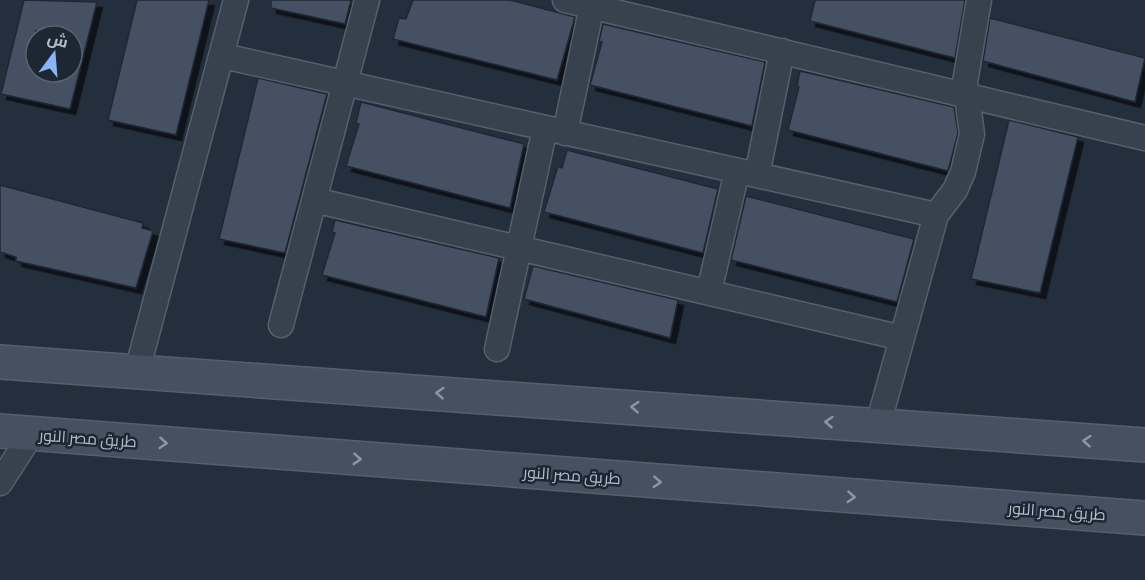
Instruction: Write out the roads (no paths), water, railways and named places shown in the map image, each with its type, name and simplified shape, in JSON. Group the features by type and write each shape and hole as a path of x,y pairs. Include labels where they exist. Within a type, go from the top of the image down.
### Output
{"street":[{"path":"137,371 223,56 236,0"},
{"path":"281,325 367,0"},
{"path":"878,425 936,215 955,190 963,172 972,134 965,82 979,0"},
{"path":"497,349 519,248 555,130 577,2 1145,138"},
{"path":"710,292 782,51"},
{"path":"223,56 936,215"},
{"path":"314,200 902,338"},
{"path":"0,362 1145,445"},
{"path":"0,483 16,432"},
{"name":"طريق مصر النور","path":"16,432 1145,518"}]}
